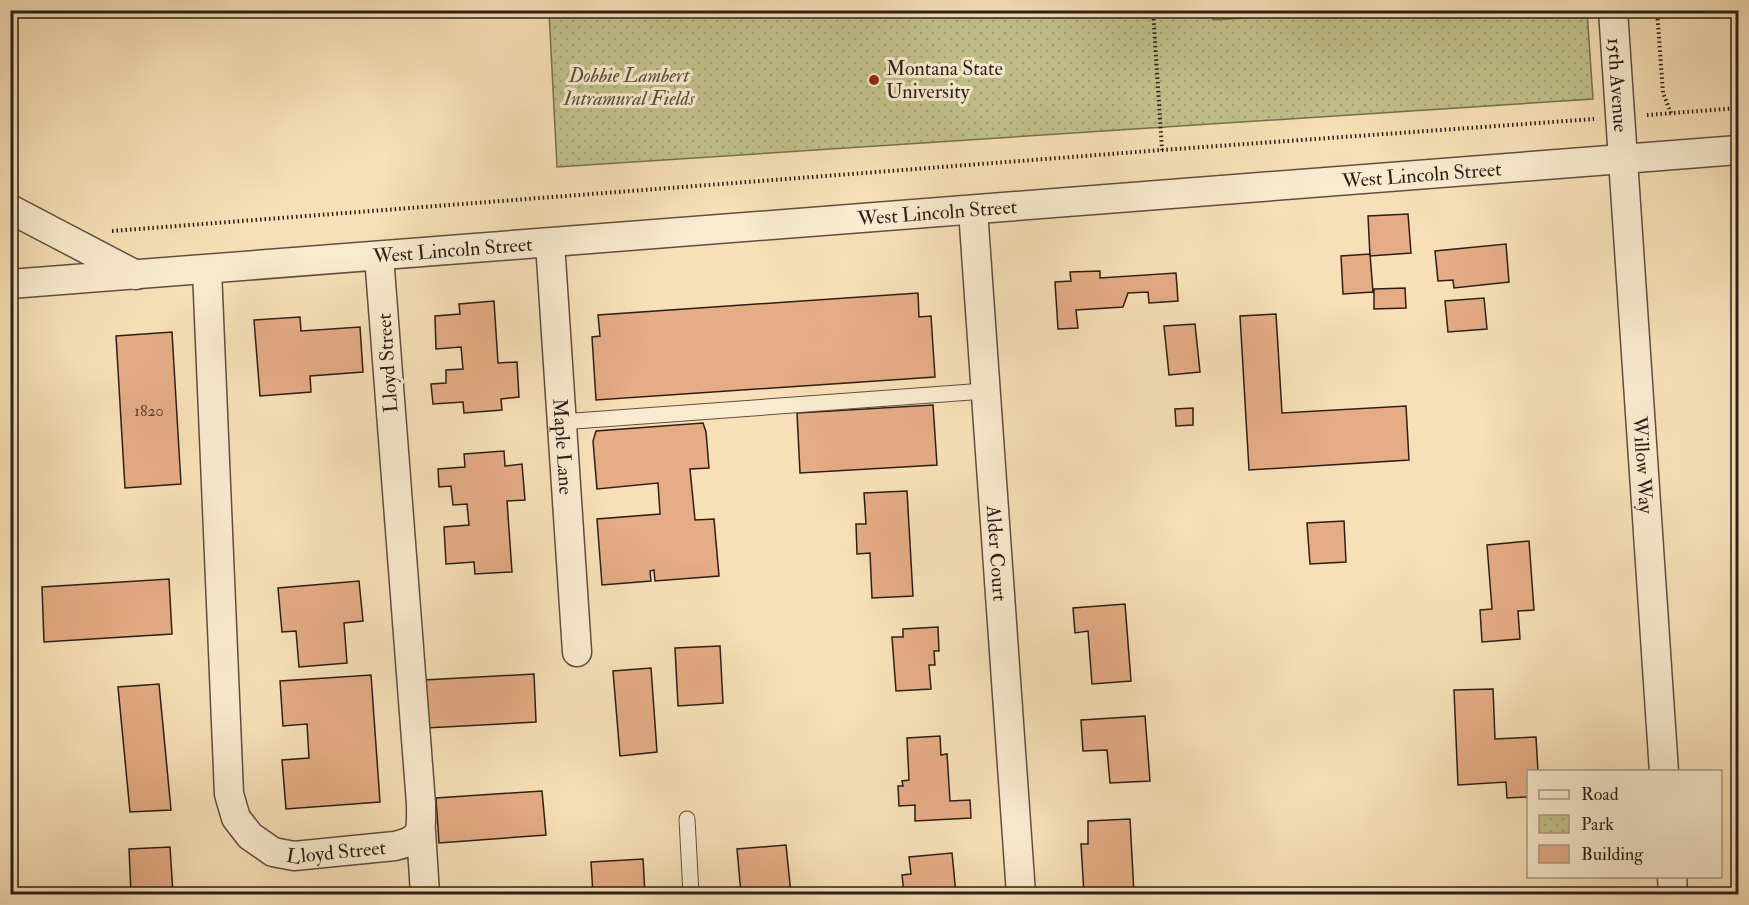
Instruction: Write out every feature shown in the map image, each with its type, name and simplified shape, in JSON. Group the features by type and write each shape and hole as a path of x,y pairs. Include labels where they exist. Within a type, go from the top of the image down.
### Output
{"street":[{"name":"15th Avenue","path":"1613,10 1622,159"},
{"name":"West Lincoln Street","path":"10,284 1738,150"},
{"name":"Willow Way","path":"1622,159 1664,770"},
{"path":"10,209 135,275"},
{"name":"Alder Court","path":"973,210 1021,894"},
{"name":"Maple Lane","path":"550,243 577,651"},
{"name":"Lloyd Street","path":"207,270 229,794 236,818 250,836 273,852 294,856 395,846 411,842 421,831 421,804 379,256"},
{"path":"421,831 425,894"},
{"path":"1672,878 1673,894"}],"lane":[{"path":"561,422 985,391"},
{"path":"687,819 691,894"}],"path":[{"path":"1154,10 1162,150"},
{"path":"1657,10 1663,93 1672,113"},
{"path":"111,231 1738,108"}],"green space":[{"path":"1212,10 1350,11 1213,20"},
{"name":"Dobbie Lambert Intramural Fields","path":"549,11 1587,11 1593,99 557,167"}],"building":[{"path":"1408,214 1411,253 1370,256 1368,216"},
{"path":"1506,244 1509,282 1454,288 1453,280 1438,281 1435,251"},
{"path":"1370,254 1373,292 1343,294 1341,256"},
{"path":"1100,271 1100,278 1176,273 1178,301 1149,303 1148,292 1128,293 1123,307 1076,310 1078,328 1058,329 1055,282 1071,281 1070,272"},
{"path":"1405,288 1406,308 1374,309 1374,289"},
{"path":"918,293 919,317 931,316 935,377 596,400 592,337 600,336 598,315"},
{"path":"1484,298 1487,329 1448,332 1445,301"},
{"path":"494,301 498,363 517,362 519,397 501,399 502,410 464,413 463,402 433,404 431,384 446,383 446,370 463,369 461,347 436,349 435,316 460,314 459,304"},
{"path":"1276,314 1282,413 1406,406 1409,460 1249,470 1240,316"},
{"path":"300,317 301,331 360,327 363,372 310,376 311,392 260,396 254,320"},
{"path":"1195,324 1200,372 1169,375 1164,326"},
{"path":"172,332 181,484 125,488 116,336"},
{"path":"933,405 937,465 800,473 797,413"},
{"path":"1193,408 1193,425 1176,426 1175,409"},
{"path":"703,423 709,468 690,469 695,520 714,519 719,576 655,581 654,570 650,571 651,581 602,585 597,519 660,514 658,483 597,489 593,441 596,431"},
{"path":"504,451 505,466 522,464 525,500 507,501 512,572 475,574 474,562 446,564 444,527 469,525 467,504 453,505 451,486 439,487 438,469 465,467 464,454"},
{"path":"907,491 913,596 872,598 870,553 857,554 856,524 866,524 864,493"},
{"path":"1344,521 1346,562 1310,564 1307,523"},
{"path":"1529,541 1534,610 1518,611 1520,639 1482,642 1480,610 1492,609 1487,545"},
{"path":"169,579 172,634 44,642 42,587"},
{"path":"359,581 363,621 344,623 347,663 299,667 296,631 282,632 278,588"},
{"path":"1125,604 1131,681 1092,684 1088,631 1075,633 1073,608"},
{"path":"938,627 939,651 934,651 935,665 929,665 931,689 896,691 892,637 903,637 903,629"},
{"path":"720,646 723,703 678,706 675,648"},
{"path":"651,668 657,752 620,756 613,671"},
{"path":"534,674 536,722 426,728 424,680"},
{"path":"371,675 380,802 286,809 282,760 309,758 307,724 283,726 280,681"},
{"path":"159,684 171,810 130,812 118,687"},
{"path":"1493,689 1495,739 1536,737 1538,770 1527,770 1527,797 1507,798 1506,782 1458,785 1454,690"},
{"path":"1145,716 1150,781 1110,783 1107,750 1083,751 1081,720"},
{"path":"940,736 941,755 947,754 950,801 970,800 971,818 915,821 915,805 899,806 898,786 903,786 902,781 909,780 907,738"},
{"path":"542,791 546,835 439,843 436,798"},
{"path":"1130,819 1134,894 1084,894 1081,844 1088,844 1088,821"},
{"path":"786,845 791,894 741,894 737,849"},
{"path":"170,847 173,894 131,894 129,849"},
{"path":"952,853 956,894 904,894 902,875 911,874 909,857"},
{"path":"643,859 645,894 593,894 591,862"}],"place":[{"name":"Montana State University","path":"874,80"}]}
